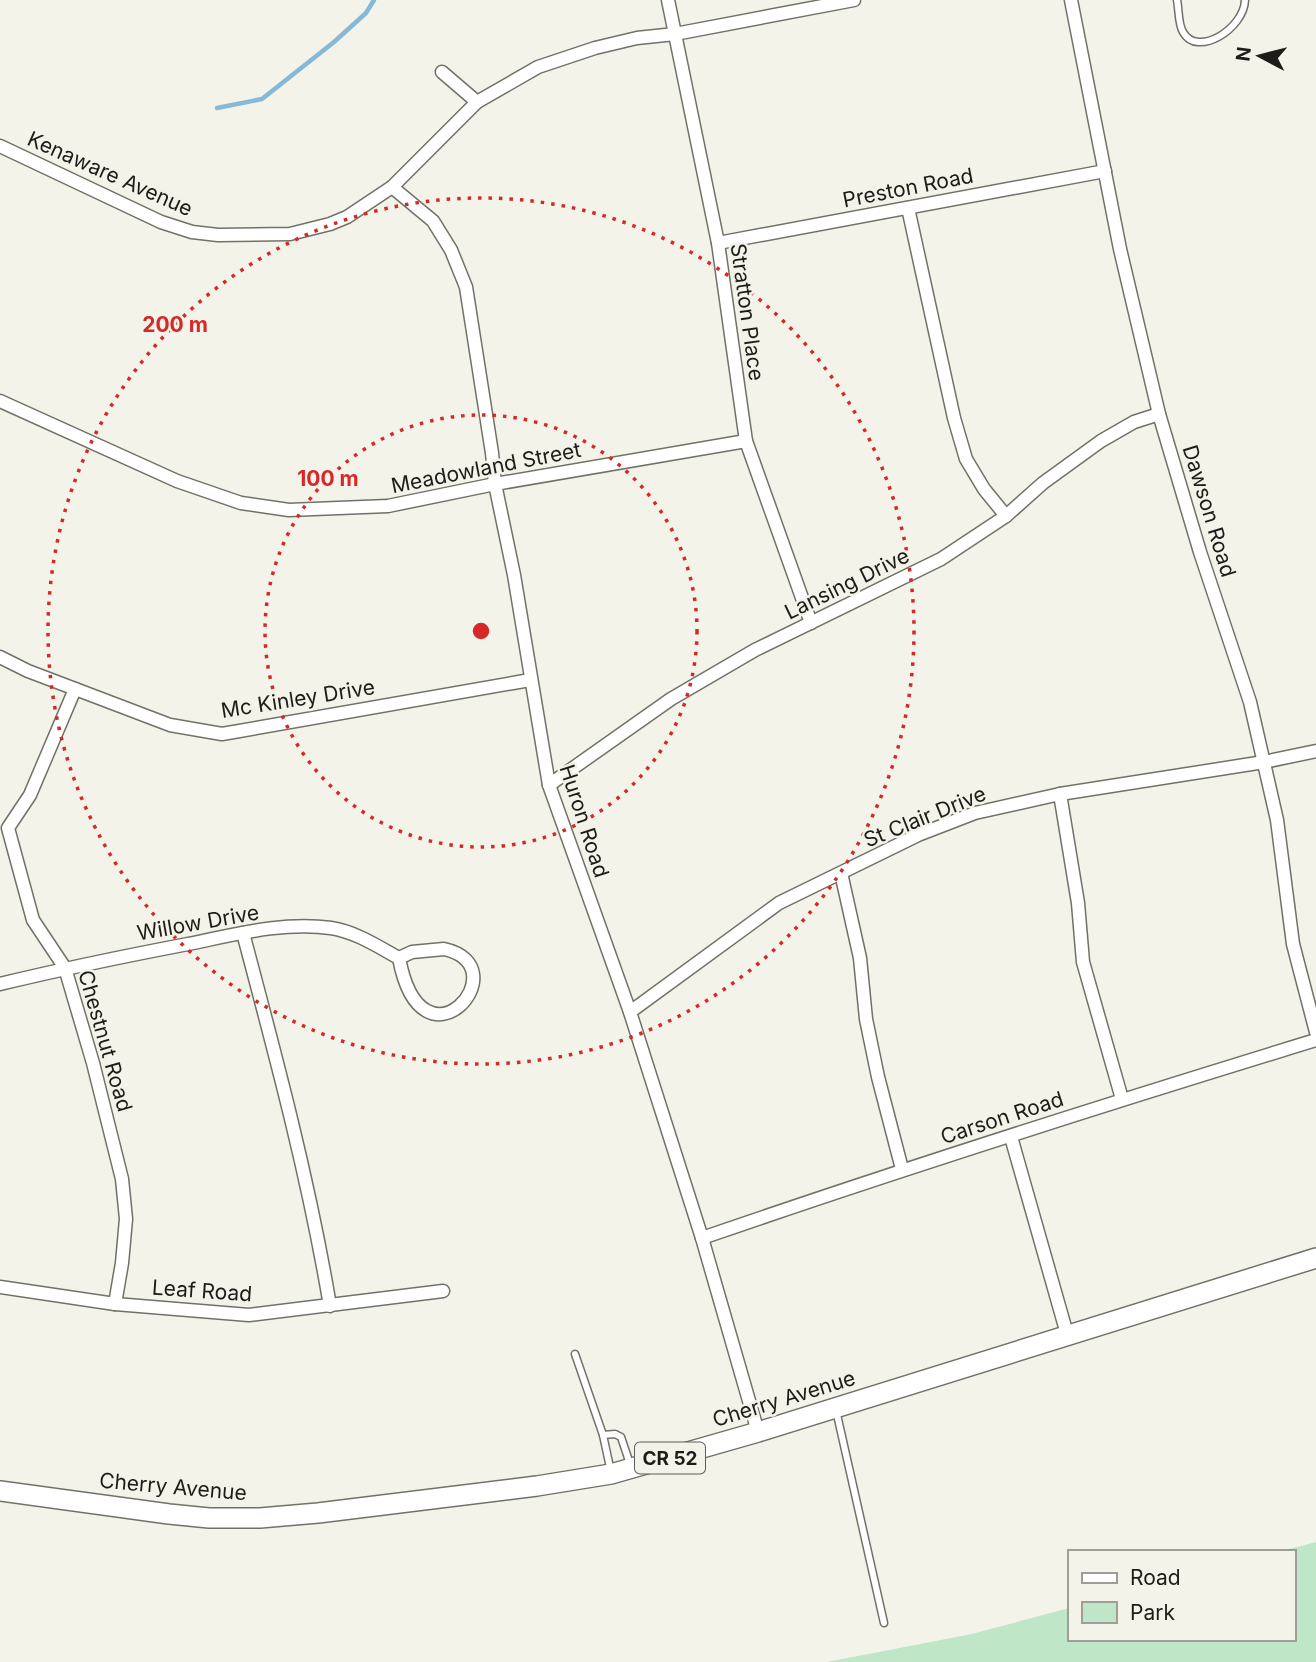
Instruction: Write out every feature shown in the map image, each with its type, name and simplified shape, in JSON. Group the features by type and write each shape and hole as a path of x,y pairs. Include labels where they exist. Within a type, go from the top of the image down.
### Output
{"main road":[{"name":"Cherry Avenue","path":"0,1490 169,1514 209,1518 260,1518 318,1513 611,1474 758,1432 1316,1258"}],"street":[{"name":"Stratton Place","path":"668,0 718,243 746,441 811,623"},
{"name":"Kenaware Avenue","path":"0,146 161,222 192,232 218,235 290,234 330,225 392,187 477,102 538,67 595,48 637,38 675,34 854,0"},
{"name":"Dawson Road","path":"1071,0 1120,249 1159,414 1200,552 1250,702 1277,820 1293,944 1316,1032"},
{"path":"442,72 477,102"},
{"name":"Preston Road","path":"718,243 1105,171"},
{"name":"Huron Road","path":"392,187 433,221 451,250 466,287 495,484 514,575 549,785 630,1012 702,1238 758,1432"},
{"path":"908,208 954,418 966,459 984,489 1006,516"},
{"name":"Meadowland Street","path":"0,401 177,481 241,503 289,510 388,506 495,484 746,441"},
{"name":"Lansing Drive","path":"549,785 671,699 755,650 941,559 1006,516 1043,483 1101,442 1133,422 1159,414"},
{"name":"Mc Kinley Drive","path":"0,656 28,671 170,725 222,734 530,680"},
{"name":"Chestnut Road","path":"75,689 30,795 4,827 33,920 65,968 93,1063 122,1179 126,1219 115,1304"},
{"name":"St Clair Drive","path":"630,1012 779,903 918,835 975,813 1060,793 1264,762 1316,751"},
{"path":"1060,793 1078,903 1083,962 1122,1099"},
{"path":"841,873 860,958 866,1020 902,1169"},
{"name":"Willow Drive","path":"0,984 65,968 243,933 286,928 329,928 365,939 399,958"},
{"path":"243,933 288,1099 317,1227 330,1306"},
{"path":"453,951 469,965 473,986 468,999 460,1008 449,1013 435,1014 424,1010 411,997 402,977 399,958 412,952 453,951"},
{"name":"Carson Road","path":"702,1238 902,1169 1316,1040"},
{"path":"1011,1137 1067,1334"},
{"name":"Leaf Road","path":"0,1287 115,1304 249,1315 443,1291"}],"lane":[{"path":"1177,0 1183,32 1198,41 1215,39 1230,30 1240,20 1245,9 1245,0"},
{"path":"576,1354 603,1434 611,1474"},
{"path":"836,1407 884,1623"},
{"path":"603,1434 621,1437 632,1469"}],"green space":[{"path":"1316,1542 1316,1662 827,1662 972,1634 1068,1608 1068,1641 1295,1641 1295,1550 1286,1550"}],"waterway":[{"path":"217,108 262,99 334,42 366,13 374,0"}]}
